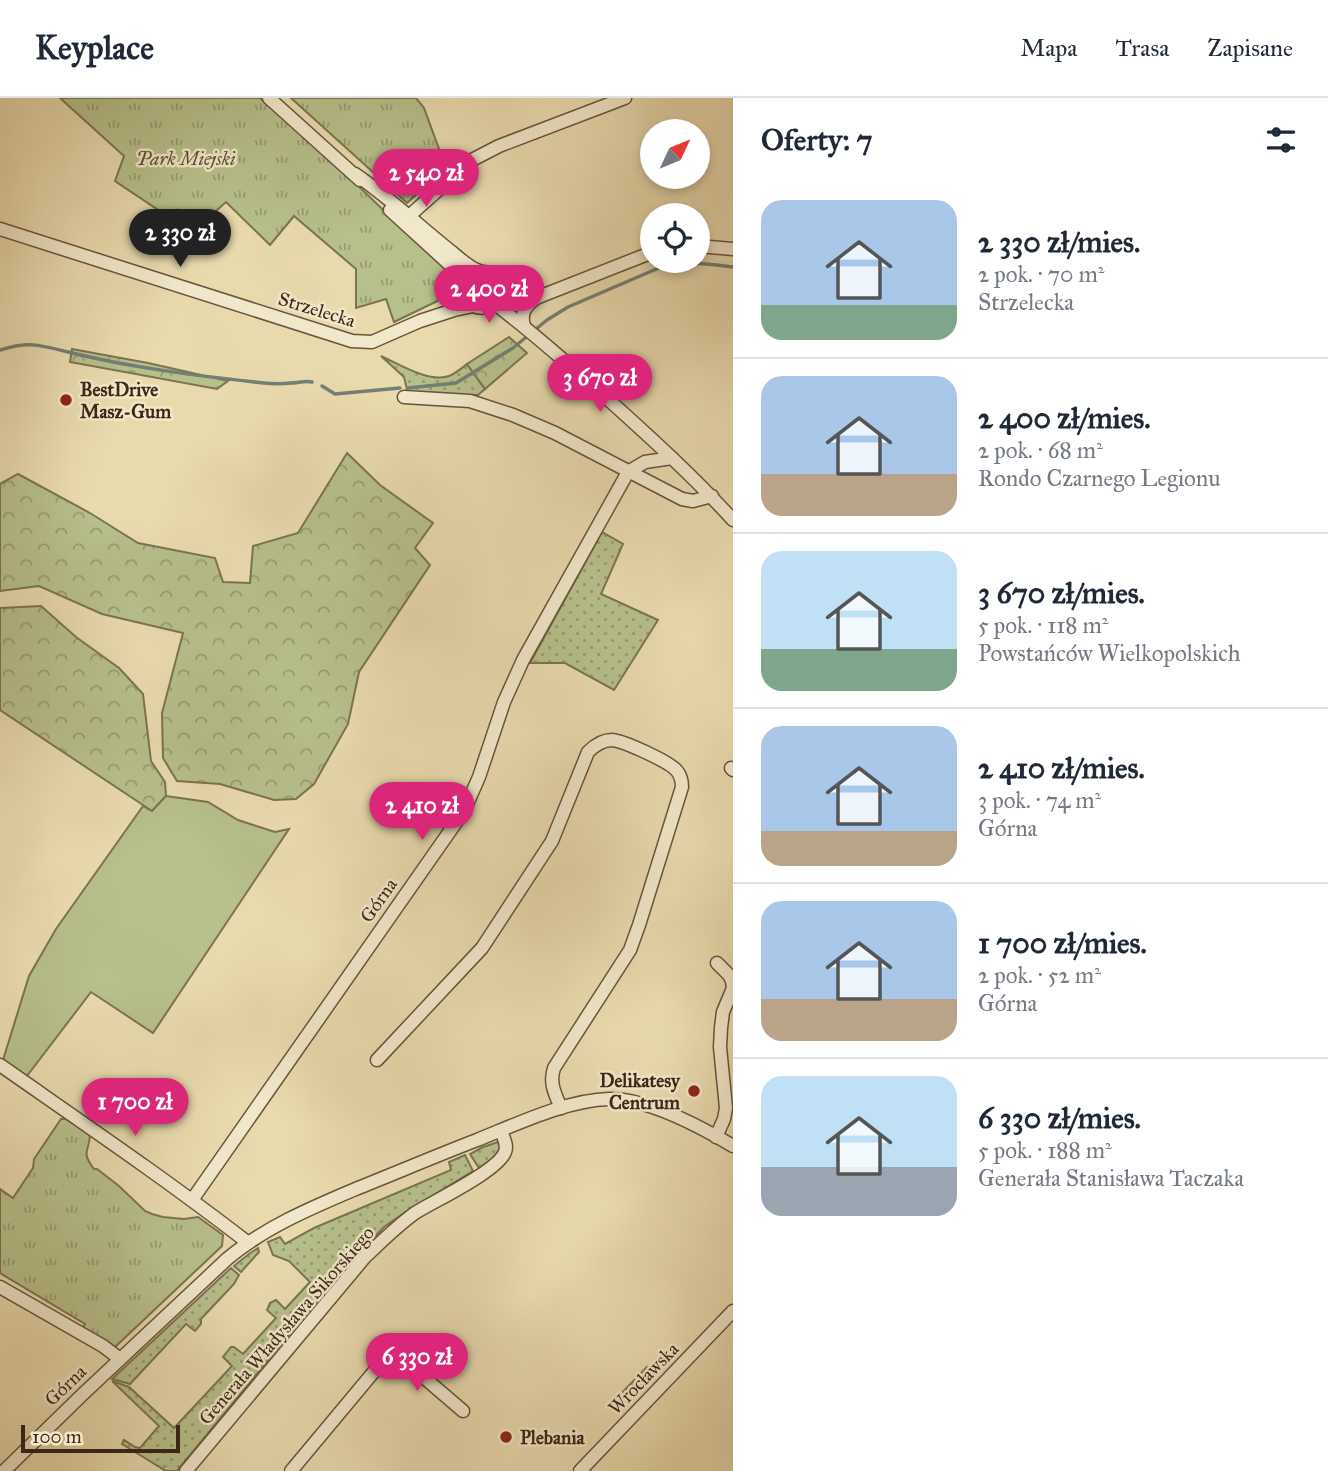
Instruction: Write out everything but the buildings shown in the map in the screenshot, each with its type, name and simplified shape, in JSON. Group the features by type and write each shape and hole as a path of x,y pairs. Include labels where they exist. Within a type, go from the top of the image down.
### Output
{"street":[{"path":"269,98 355,174 453,253 478,271 491,273 496,277 501,294 495,304 482,309 466,300 459,273 374,196 355,174"},
{"path":"409,216 472,160 484,153 625,98"},
{"name":"Strzelecka","path":"0,229 352,341 372,342 420,321 473,306"},
{"path":"710,247 733,249"},
{"path":"524,326 524,309 536,298 640,257"},
{"path":"464,287 468,277 478,271"},
{"name":"Strzelecka","path":"420,321 451,303 464,287"},
{"path":"501,288 514,297 536,298"},
{"path":"495,304 550,347 652,439 712,496 733,520"},
{"path":"404,397 470,401 555,433 682,499 694,501 712,496"},
{"path":"645,462 652,439"},
{"path":"628,472 645,462 672,458"},
{"name":"Górna","path":"192,1200 464,811 479,777 504,702 523,660 628,472"},
{"path":"377,1060 482,948 552,841 588,752 604,741 621,742 672,766 681,778 682,787 630,950 554,1068 551,1078 561,1108"},
{"path":"716,1137 726,1108 720,1047 721,1028 723,1012 733,988 729,975 717,963"},
{"path":"0,1065 61,1106 247,1242 334,1198 501,1130 582,1102 611,1098 630,1101 677,1117 733,1146"},
{"name":"Generała Władysława Sikorskiego","path":"186,1471 365,1257 414,1214 497,1162 505,1153 506,1147 501,1130"},
{"name":"Górna","path":"4,1471 247,1242"},
{"path":"0,1287 110,1350 120,1359"},
{"name":"Wrocławska","path":"580,1471 733,1311"},
{"path":"291,1471 392,1350 463,1411"}],"green space":[{"name":"Park Miejski","path":"60,98 260,98 351,179 447,271 454,283 454,289 448,296 394,322 386,299 356,308 356,269 294,216 270,245 226,202 217,210 206,242 115,181 124,156"},
{"path":"291,98 416,98 424,108 446,168 407,203"},
{"path":"482,280 489,283 492,290 489,297 482,300 475,297 472,290 475,283"},
{"path":"509,337 527,353 485,389 467,364"},
{"path":"72,349 228,381 217,389 70,362"},
{"path":"381,356 414,372 432,377 449,376 467,364 485,389 478,395 408,394 404,377"},
{"path":"347,453 380,485 433,523 415,548 430,565 359,672 348,724 314,784 296,799 274,800 220,784 177,781 163,758 162,713 183,633 102,614 39,586 0,591 0,484 18,474 138,543 215,558 223,582 250,583 253,546 298,533"},
{"path":"602,532 623,544 601,594 658,620 614,690 565,663 530,663"},
{"path":"41,606 76,637 119,668 143,694 151,761 165,782 166,796 152,811 0,710 0,608"},
{"path":"166,796 208,802 238,820 275,832 289,829 153,1033 91,992 27,1076 3,1060 29,976 56,929 143,806 152,811"},
{"path":"61,1119 66,1119 90,1134 87,1158 94,1169 119,1186 145,1211 163,1217 198,1217 223,1235 222,1246 114,1348 81,1330 85,1324 0,1273 0,1189 13,1198 33,1168 34,1159"},
{"path":"498,1142 501,1147 493,1158 479,1168 470,1154"},
{"path":"465,1155 473,1171 384,1227 344,1268 177,1471 166,1471 122,1444 124,1440 140,1448 159,1426 112,1381 129,1387 174,1428 232,1366 223,1357 231,1347 243,1354 276,1318 267,1310 270,1303 276,1300 285,1309 310,1282 289,1261 273,1255 268,1242 280,1237 285,1244 314,1228 451,1170 449,1162"},
{"path":"258,1248 259,1252 241,1272 234,1266 249,1254"},
{"path":"231,1268 239,1275 234,1284 201,1319 201,1324 195,1331 186,1324 130,1384 112,1379"},
{"path":"647,1367 653,1373 623,1404 617,1398"}],"waterway":[{"path":"408,388 456,383 513,348 547,320 568,307 661,267 688,263 733,267"},
{"path":"0,350 34,345 116,363 190,374 271,384 312,382"},
{"path":"322,386 335,394 400,388"}],"place":[{"name":"BestDrive Masz-Gum","path":"66,400"},
{"name":"Delikatesy Centrum","path":"694,1091"},
{"name":"Plebania","path":"506,1437"}]}
